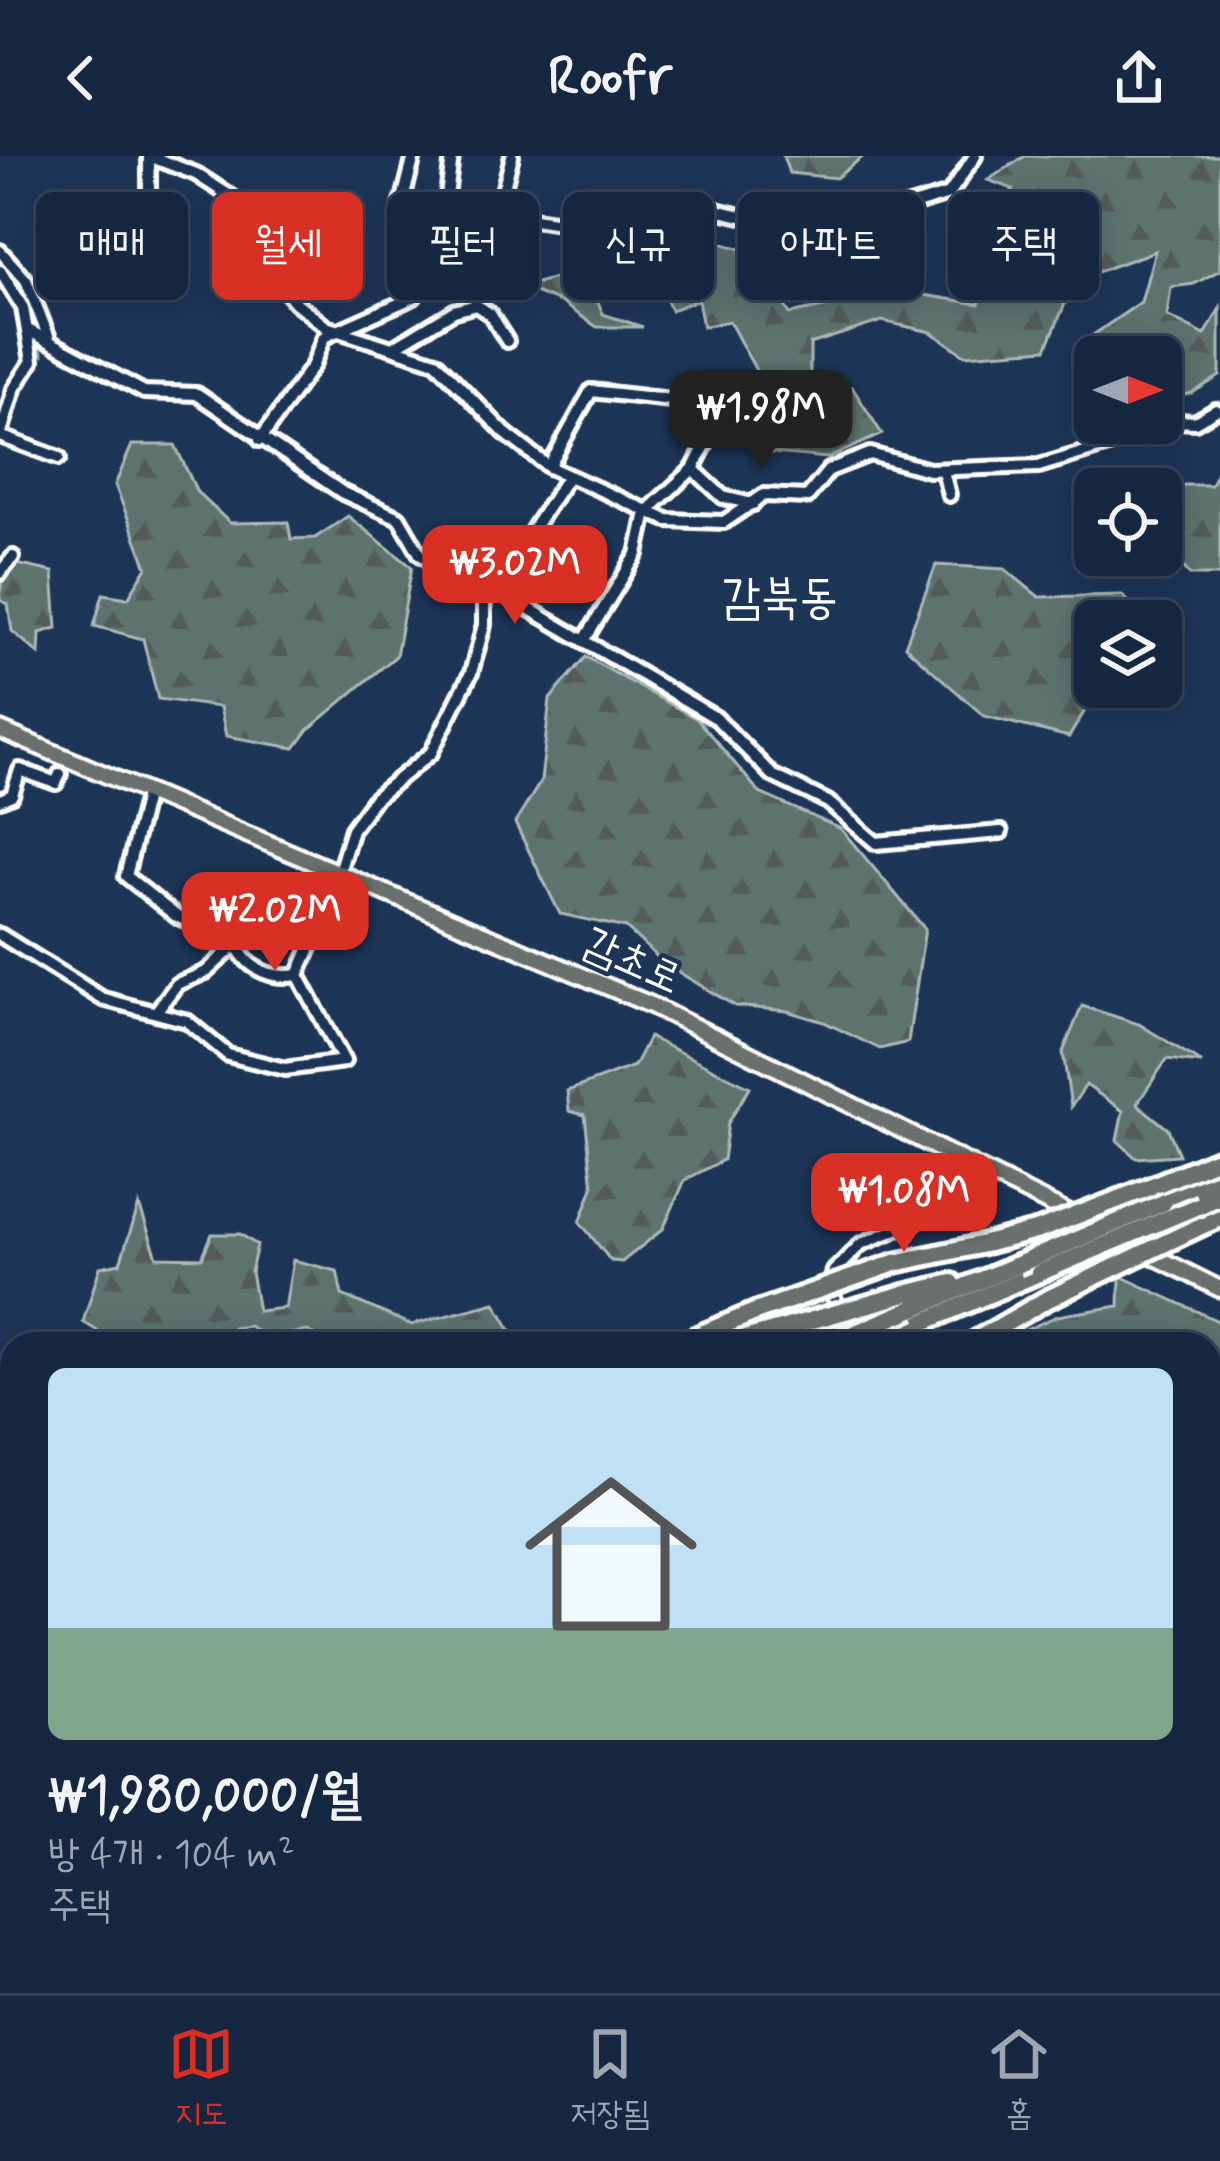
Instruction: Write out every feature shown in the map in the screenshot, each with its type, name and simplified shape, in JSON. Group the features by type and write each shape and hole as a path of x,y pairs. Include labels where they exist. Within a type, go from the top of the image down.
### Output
{"highway":[{"path":"708,1332 895,1263 1040,1230 1220,1158"},
{"path":"772,1332 909,1302 1008,1269 1220,1180"},
{"path":"901,1332 1220,1196"},
{"path":"991,1332 1046,1300 1220,1218"},
{"path":"853,1332 909,1302"}],"main road":[{"name":"감초로","path":"0,730 651,1005 1220,1289"}],"street":[{"path":"149,192 149,156 196,174 261,216 271,234 274,276 295,302 337,330 436,362 505,433 549,467 667,520 724,521 764,495 807,497 829,470 871,454 913,468 943,471 1039,466 1111,444"},
{"path":"404,192 414,156"},
{"path":"448,192 452,156"},
{"path":"503,192 512,156"},
{"path":"539,220 560,223 604,218 667,224 708,208 836,239 893,211 950,194 975,156"},
{"path":"0,251 26,280 37,334 32,361 14,389 0,436 59,458"},
{"path":"0,271 37,334 144,392 197,394 343,493 399,518 412,532 420,554 584,640 716,718 772,775 828,802 876,843 1001,832"},
{"path":"260,440 313,365 324,337 406,300"},
{"path":"396,346 454,311 476,305 490,314 507,341"},
{"path":"549,467 585,400 601,389 689,402 719,418 693,469 646,512 638,528 637,554 584,640"},
{"path":"1182,421 1195,422 1216,410"},
{"path":"693,469 723,497 753,504"},
{"path":"943,471 949,495"},
{"path":"298,975 329,905 352,829 367,808 425,760 461,694 484,626 484,587 497,565 526,540 568,476"},
{"path":"0,573 13,557"},
{"path":"0,800 12,795 20,770 56,783 60,774 56,753"},
{"path":"60,774 81,764"},
{"path":"147,792 126,875 176,916 222,925 233,933 236,945 260,974 276,979 298,975"},
{"path":"0,935 103,999 187,1021 228,1055 285,1069 344,1061 333,1031 298,975"},
{"path":"158,1010 177,984 206,972 236,945"},
{"path":"850,1332 830,1289 834,1271 861,1244 916,1221 959,1158"}],"green space":[{"path":"783,156 864,156 836,178 789,173"},
{"path":"1025,156 1220,156 1220,270 1194,284 1171,287 1167,316 1205,335 1220,308 1220,376 1182,396 1182,336 1092,336 1141,302 1155,251 1099,271 1099,192 1013,189 988,180"},
{"path":"714,241 738,248 738,300 781,300 790,314 856,300 924,300 924,295 979,304 980,300 1067,300 1046,349 965,355 931,332 882,321 810,344 810,387 852,387 882,434 828,458 773,453 828,422 820,408 771,398 729,321 703,327 698,300 714,300"},
{"path":"563,276 563,300 597,300 603,314 643,327 597,327 539,294 539,282"},
{"path":"667,300 698,300 671,310"},
{"path":"132,445 175,445 197,492 230,523 288,522 291,539 315,538 348,516 412,567 396,656 309,729 295,748 226,736 220,707 158,699 143,639 94,626 103,594 128,598 147,567 115,485"},
{"path":"1220,465 1220,575 1190,575 1182,565 1182,486 1211,485"},
{"path":"3,561 53,572 57,628 40,633 39,654 12,631 8,604 0,600"},
{"path":"936,565 1005,569 1039,597 1122,595 1127,600 1074,600 1074,708 1087,708 1069,737 984,716 905,646"},
{"path":"586,657 697,719 760,793 841,829 925,929 908,1042 880,1049 824,1022 787,1011 735,1006 665,964 626,928 560,914 515,823 541,781 550,699"},
{"path":"1082,1006 1139,1024 1202,1063 1167,1059 1137,1104 1168,1129 1179,1155 1136,1158 1117,1140 1123,1111 1086,1085 1071,1107 1063,1052"},
{"path":"649,1037 750,1087 728,1123 723,1160 685,1180 663,1229 622,1262 611,1261 580,1222 593,1187 585,1115 569,1111 567,1091 634,1066"},
{"path":"139,1205 157,1257 202,1258 212,1234 240,1234 257,1245 251,1272 258,1311 285,1308 293,1260 337,1271 342,1295 411,1325 495,1303 512,1332 258,1332 249,1326 230,1332 99,1332 83,1322 100,1267 120,1263"},
{"path":"1120,1276 1220,1322 1220,1332 1022,1332 1057,1316 1119,1306"}],"waterway":[{"path":"0,260 22,298"},
{"path":"38,341 43,356"}],"district":[{"name":"감북동","path":"780,598"}]}
